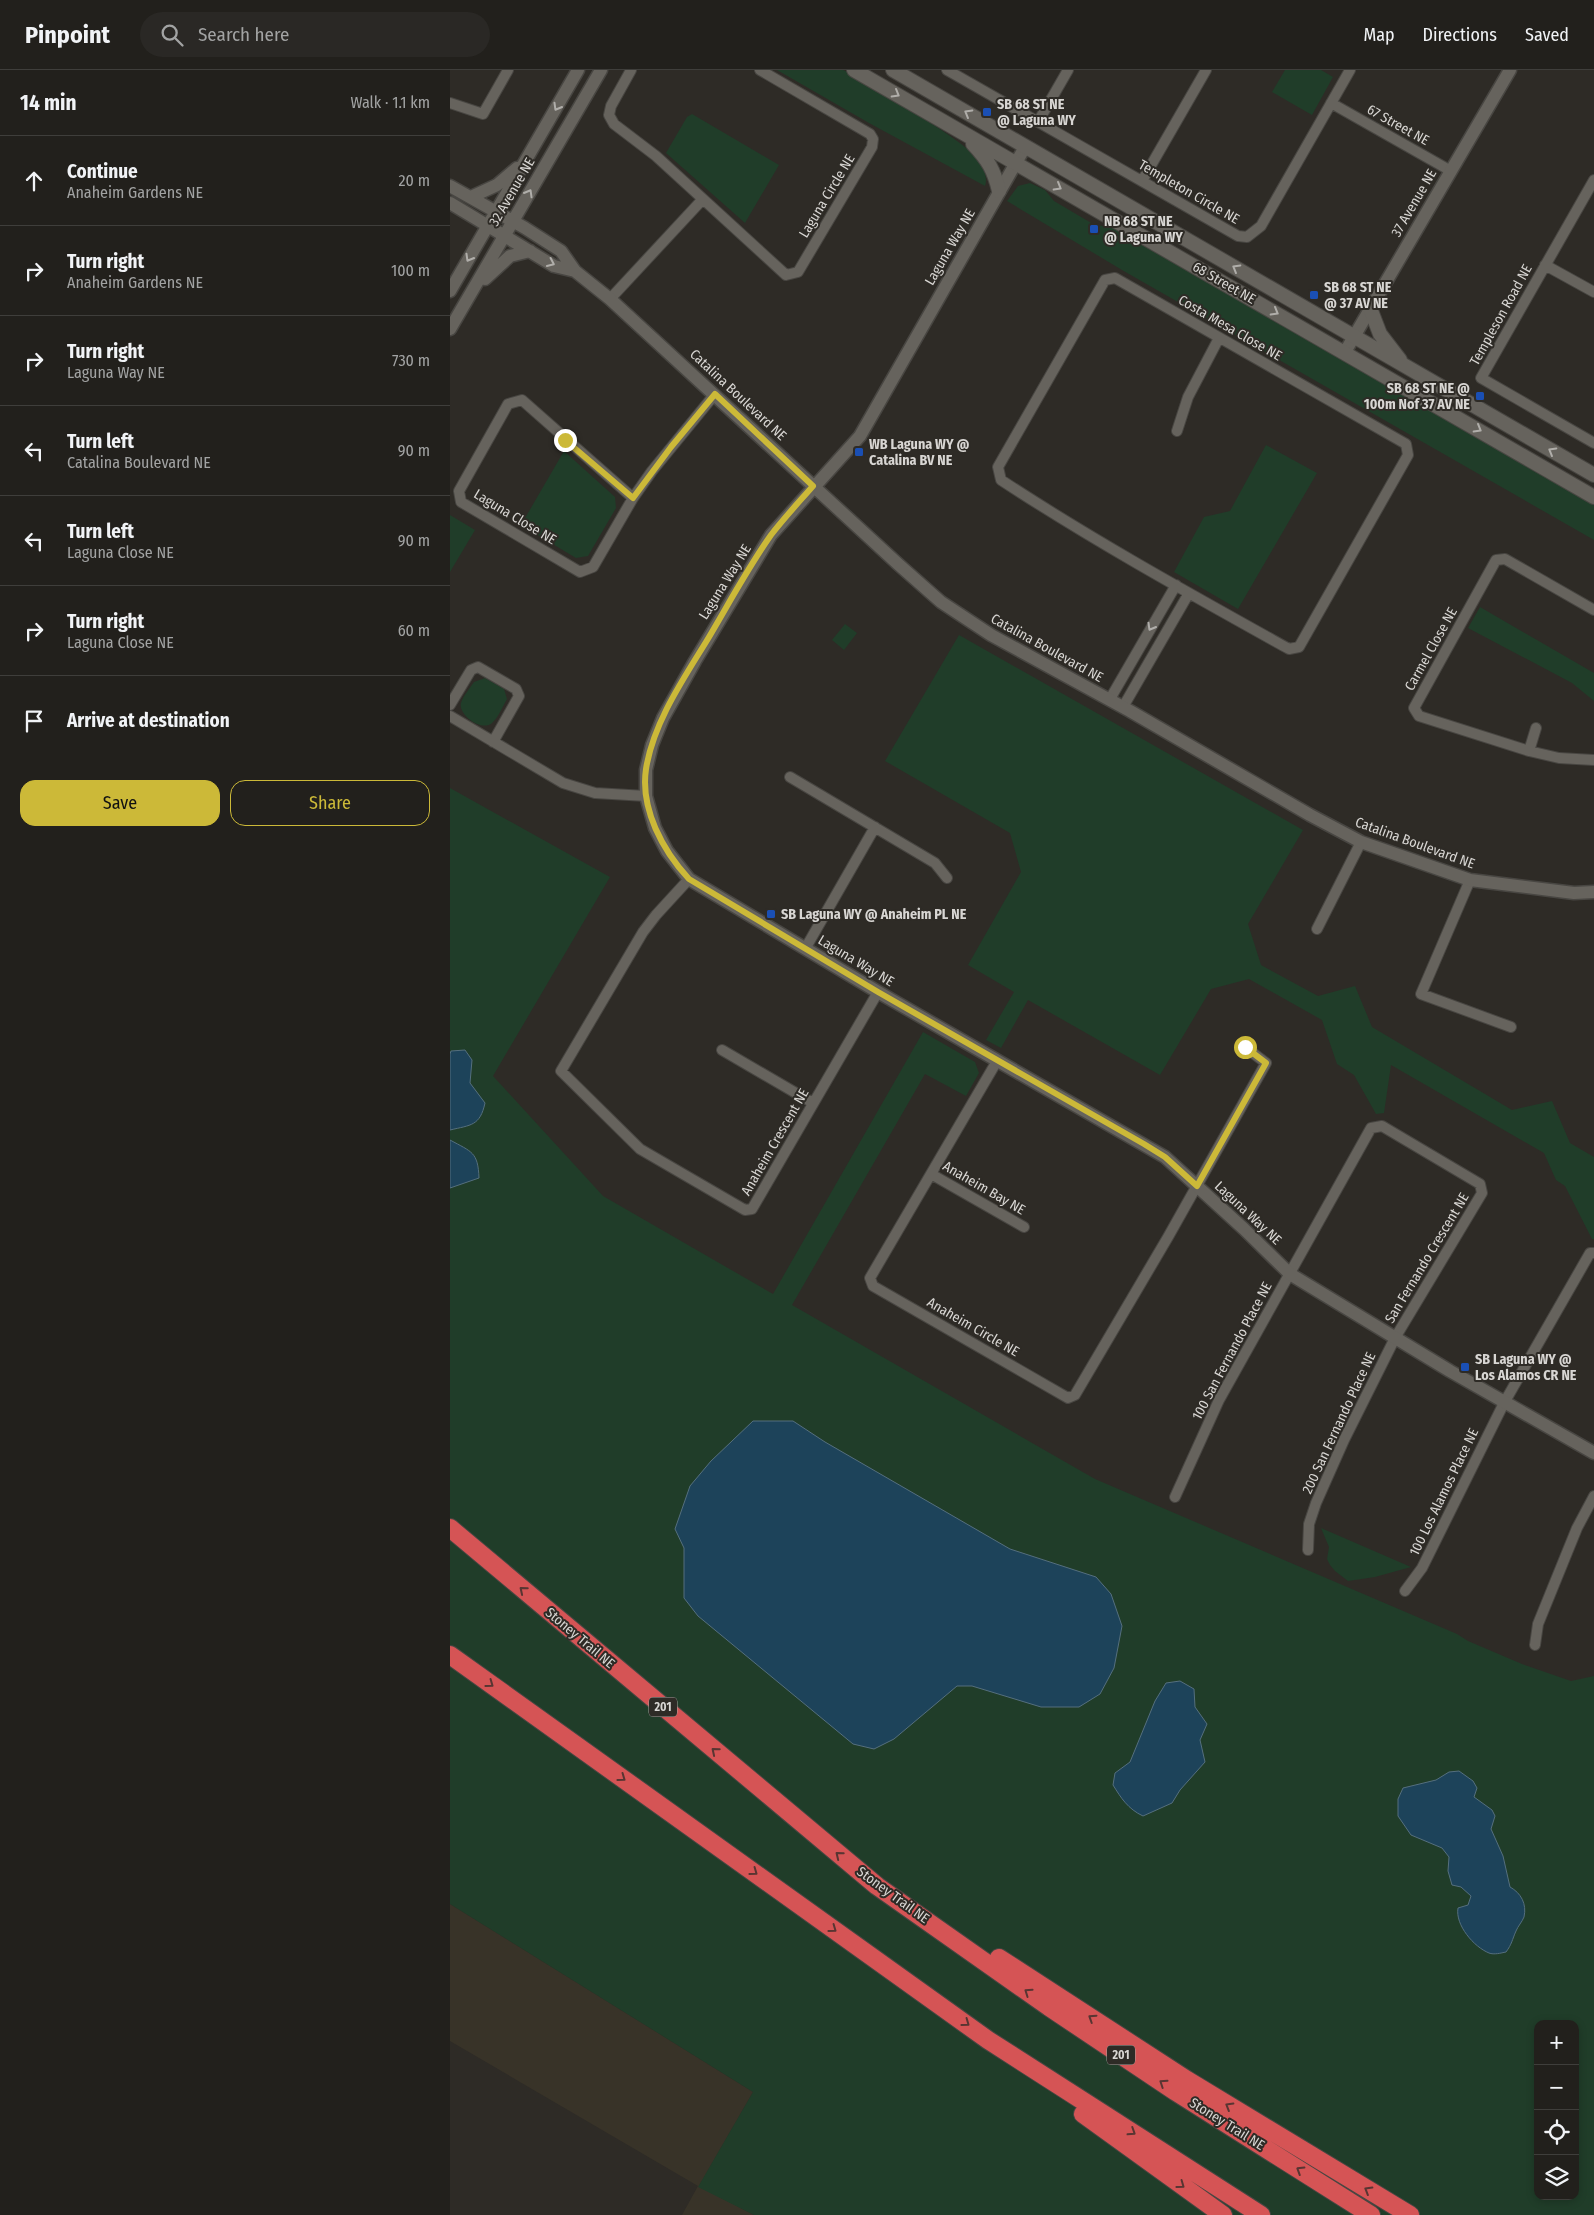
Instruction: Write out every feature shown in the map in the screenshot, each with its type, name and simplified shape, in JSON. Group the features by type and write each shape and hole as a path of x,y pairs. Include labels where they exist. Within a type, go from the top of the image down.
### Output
{"highway":[{"name":"Stoney Trail NE","path":"450,1528 877,1886 1049,2007 1176,2092 1371,2215"},
{"path":"450,1655 988,2040 1261,2215"},
{"path":"877,1886 1008,1964 1187,2080 1410,2215"},
{"path":"988,2040 1018,2066 1223,2215"}],"main road":[{"name":"68 Street NE","path":"854,70 1594,497"},
{"name":"68 Street NE","path":"893,70 1594,475"},
{"path":"964,134 988,160 999,191"},
{"path":"1370,308 1380,334 1405,366"}],"street":[{"path":"450,103 483,114 508,70"},
{"name":"32 Avenue NE","path":"450,291 578,70"},
{"name":"32 Avenue NE","path":"450,329 602,70"},
{"name":"Laguna Circle NE","path":"631,70 611,106 609,115 614,124 656,156 786,276 798,272 872,147 873,139 870,134 760,70"},
{"name":"Templeton Circle NE","path":"947,70 1238,236 1247,237 1261,226 1350,70"},
{"path":"1038,122 1068,70"},
{"path":"1142,181 1206,70"},
{"name":"37 Avenue NE","path":"1345,352 1510,70"},
{"name":"67 Street NE","path":"1331,103 1451,171"},
{"path":"471,197 506,178 518,167 536,144"},
{"name":"Laguna Way NE","path":"1025,147 860,436 813,486 771,535 663,718 652,745 646,770 646,796 655,828 671,856 689,879 878,992 1151,1148 1165,1157 1197,1186 1290,1274 1504,1402 1594,1452"},
{"name":"Templeson Road NE","path":"1594,180 1481,378 1594,443"},
{"name":"Catalina Boulevard NE","path":"450,186 513,221 561,251 575,270 715,394 941,602 990,635 1110,699 1300,810 1362,842 1470,880 1574,894 1594,892"},
{"path":"610,299 702,200"},
{"name":"Catalina Boulevard NE","path":"450,204 554,266 575,270"},
{"path":"468,297 498,265 510,256 530,251"},
{"path":"1544,265 1594,292"},
{"name":"Costa Mesa Close NE","path":"1115,278 1219,338 1406,444 1408,455 1299,647 1289,649 1189,593 1053,514 1001,480 998,467 1105,280 1115,278"},
{"path":"1177,431 1188,397 1219,338"},
{"name":"Laguna Close NE","path":"633,498 522,400 508,404 459,491 461,502 580,572 593,567 633,498 671,447 715,394"},
{"name":"Carmel Close NE","path":"1594,610 1505,559 1496,560 1414,708 1419,716 1529,751 1559,758 1594,760"},
{"path":"1110,699 1176,585"},
{"path":"1123,707 1189,593"},
{"path":"450,704 470,670 478,667 516,689 519,696 493,742"},
{"path":"450,716 563,783 595,793 646,796"},
{"path":"1529,751 1536,728"},
{"path":"790,777 935,863 947,878"},
{"path":"805,949 875,827"},
{"path":"1318,929 1362,842"},
{"name":"Anaheim Crescent NE","path":"689,879 656,915 644,932 561,1071 640,1149 745,1210 752,1209 878,992"},
{"path":"1470,880 1421,994 1511,1027"},
{"path":"1197,1186 1266,1063 1245,1047"},
{"path":"722,1050 813,1103"},
{"name":"Anaheim Circle NE","path":"997,1061 870,1278 873,1286 1068,1398 1075,1395 1197,1186"},
{"name":"San Fernando Crescent NE","path":"1290,1274 1371,1128 1382,1126 1480,1184 1482,1193 1395,1338"},
{"name":"Anaheim Bay NE","path":"931,1174 1024,1227"},
{"name":"100 Los Alamos Place NE","path":"1405,1591 1422,1568 1504,1402 1590,1253 1594,1252"},
{"name":"100 San Fernando Place NE","path":"1176,1497 1219,1400 1290,1274"},
{"name":"200 San Fernando Place NE","path":"1308,1550 1309,1524 1316,1503 1344,1440 1395,1338"},
{"path":"1535,1645 1538,1624 1577,1528 1594,1496"}],"shaded area":[{"path":"450,1904 753,2092 699,2186 754,2215 682,2215 698,2186 450,2041"}],"green space":[{"path":"777,70 843,70 852,74 912,110 968,149 975,156 983,170 986,177 985,186 869,123"},
{"path":"1285,70 1321,70 1333,77 1312,115 1272,92"},
{"path":"692,114 779,165 745,223 666,153 687,117"},
{"path":"1030,183 1045,190 1054,201 1093,224 1124,232 1594,504 1594,540 1122,270 1007,201 1018,186"},
{"path":"1266,445 1317,473 1238,609 1174,572 1204,517 1230,511"},
{"path":"564,451 615,497 616,508 588,556 576,558 521,525"},
{"path":"450,515 475,530 450,572"},
{"path":"1480,607 1594,673 1594,701 1572,683 1468,628"},
{"path":"845,624 857,633 844,650 832,640"},
{"path":"959,635 1303,830 1248,924 1261,965 1318,996 1355,986 1372,1027 1512,1110 1552,1101 1570,1143 1594,1157 1594,1239 1592,1239 1565,1186 1556,1180 1544,1153 1391,1065 1384,1113 1376,1114 1354,1075 1337,1064 1322,1020 1249,979 1211,989 1160,1075 1028,1000 1001,1048 986,1040 1014,992 968,965 1021,872 1010,833 885,761"},
{"path":"485,678 504,689 507,699 494,721 488,725 477,724 472,721 461,708 465,695 474,682"},
{"path":"450,788 610,877 493,1076 603,1196 773,1294 923,1032 975,1062 979,1073 966,1096 925,1074 792,1305 1095,1479 1457,1634 1468,1641 1522,1664 1571,1681 1594,1676 1594,2215 754,2215 698,2187 753,2092 450,1904"},
{"path":"1321,1528 1411,1567 1375,1577 1348,1581 1330,1565 1327,1559 1329,1547"}],"water":[{"path":"465,1050 472,1060 470,1083 485,1103 483,1111 474,1123 450,1130 450,1054 451,1051"},
{"path":"450,1140 469,1150 477,1163 479,1178 450,1188"},
{"path":"753,1421 793,1421 825,1442 1010,1549 1096,1577 1111,1594 1122,1626 1114,1668 1100,1694 1079,1707 1041,1707 972,1686 957,1686 894,1739 874,1749 853,1744 698,1616 684,1598 684,1548 675,1529 690,1486 711,1461"},
{"path":"1180,1681 1194,1689 1195,1707 1207,1724 1200,1740 1205,1762 1180,1790 1172,1803 1143,1816 1129,1807 1116,1790 1113,1785 1115,1773 1130,1762 1155,1701 1166,1683"},
{"path":"1459,1771 1473,1781 1477,1788 1474,1797 1492,1810 1495,1816 1491,1829 1503,1856 1510,1887 1517,1892 1524,1903 1524,1917 1506,1952 1489,1953 1477,1946 1467,1935 1459,1921 1458,1908 1468,1905 1471,1896 1461,1887 1452,1885 1448,1871 1449,1857 1442,1848 1411,1835 1398,1816 1398,1799 1403,1788 1436,1780 1449,1772"}],"place":[{"name":"SB 68 ST NE @ Laguna WY","path":"987,112"},
{"name":"NB 68 ST NE @ Laguna WY","path":"1094,229"},
{"name":"SB 68 ST NE @ 37 AV NE","path":"1314,295"},
{"name":"SB 68 ST NE @ 100m Nof 37 AV NE","path":"1480,396"},
{"name":"WB Laguna WY @ Catalina BV NE","path":"859,452"},
{"name":"SB Laguna WY @ Anaheim PL NE","path":"771,914"},
{"name":"SB Laguna WY @ Los Alamos CR NE","path":"1465,1367"}],"route":[{"path":"565,440 633,498 652,471 715,394 813,486 771,535 695,661 663,718 652,745 646,770 646,796 655,828 667,851 689,879 878,992 1144,1144 1165,1157 1197,1186 1266,1063 1245,1047"}]}
